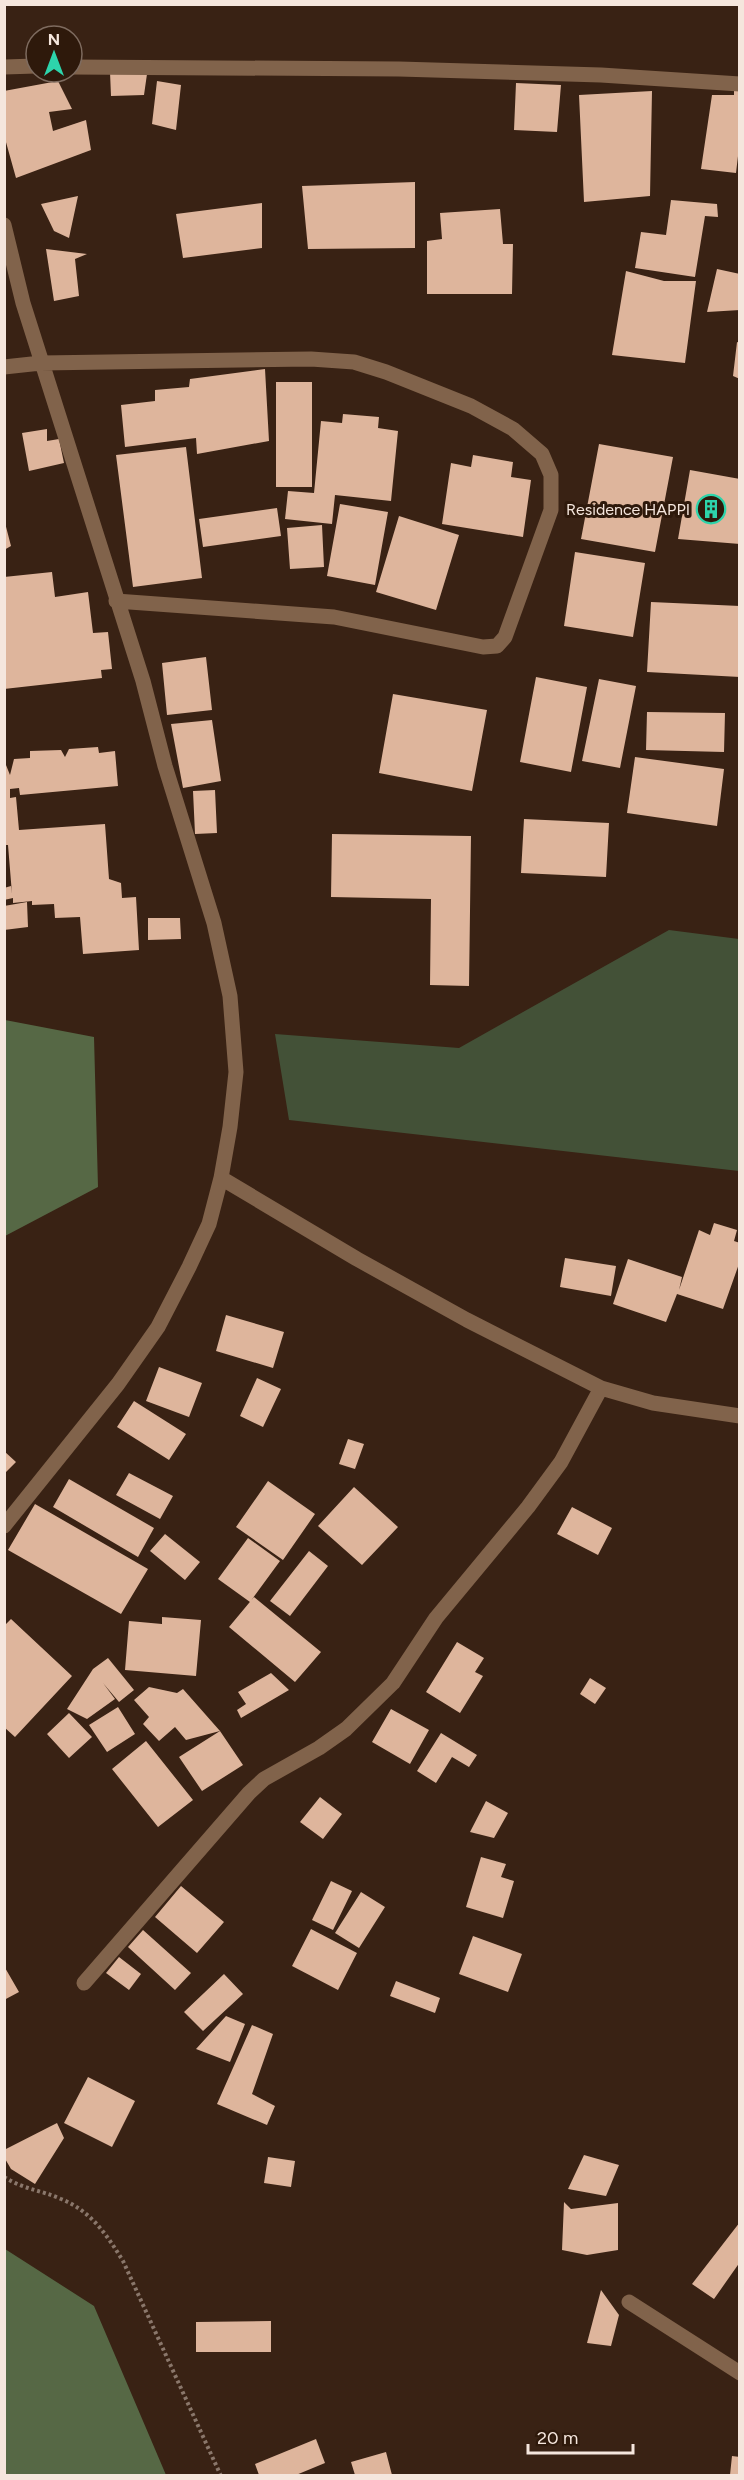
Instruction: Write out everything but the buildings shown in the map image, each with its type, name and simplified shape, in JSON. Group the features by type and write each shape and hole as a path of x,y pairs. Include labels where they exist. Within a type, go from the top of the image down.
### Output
{"street":[{"path":"4,67 24,66"},
{"path":"84,67 399,69 601,75 740,84"},
{"path":"4,225 22,303 143,681 165,766 214,922 230,996 236,1072 221,1179 209,1224 158,1327 118,1384 4,1526"},
{"path":"4,367 41,363 311,359 354,362 386,372 471,406 513,429 542,454 551,475 551,510 505,637 497,646 483,647 334,617 116,601"},
{"path":"221,1179 467,1320 601,1388 653,1403 740,1416"},
{"path":"84,1983 249,1793 264,1779 320,1748 346,1729 393,1683 436,1618 528,1507 561,1462 601,1388"},
{"path":"629,2302 740,2373"}],"path":[{"path":"4,2177 25,2189 60,2198 73,2205 87,2213 105,2232 123,2261 221,2475"}],"green space":[{"path":"669,930 739,939 739,1171 289,1120 275,1034 459,1048"},
{"path":"5,1020 94,1037 98,1187 5,1236"},
{"path":"5,2249 94,2306 166,2475 5,2475"}],"place":[{"name":"Residence HAPPI","path":"711,509"}]}
